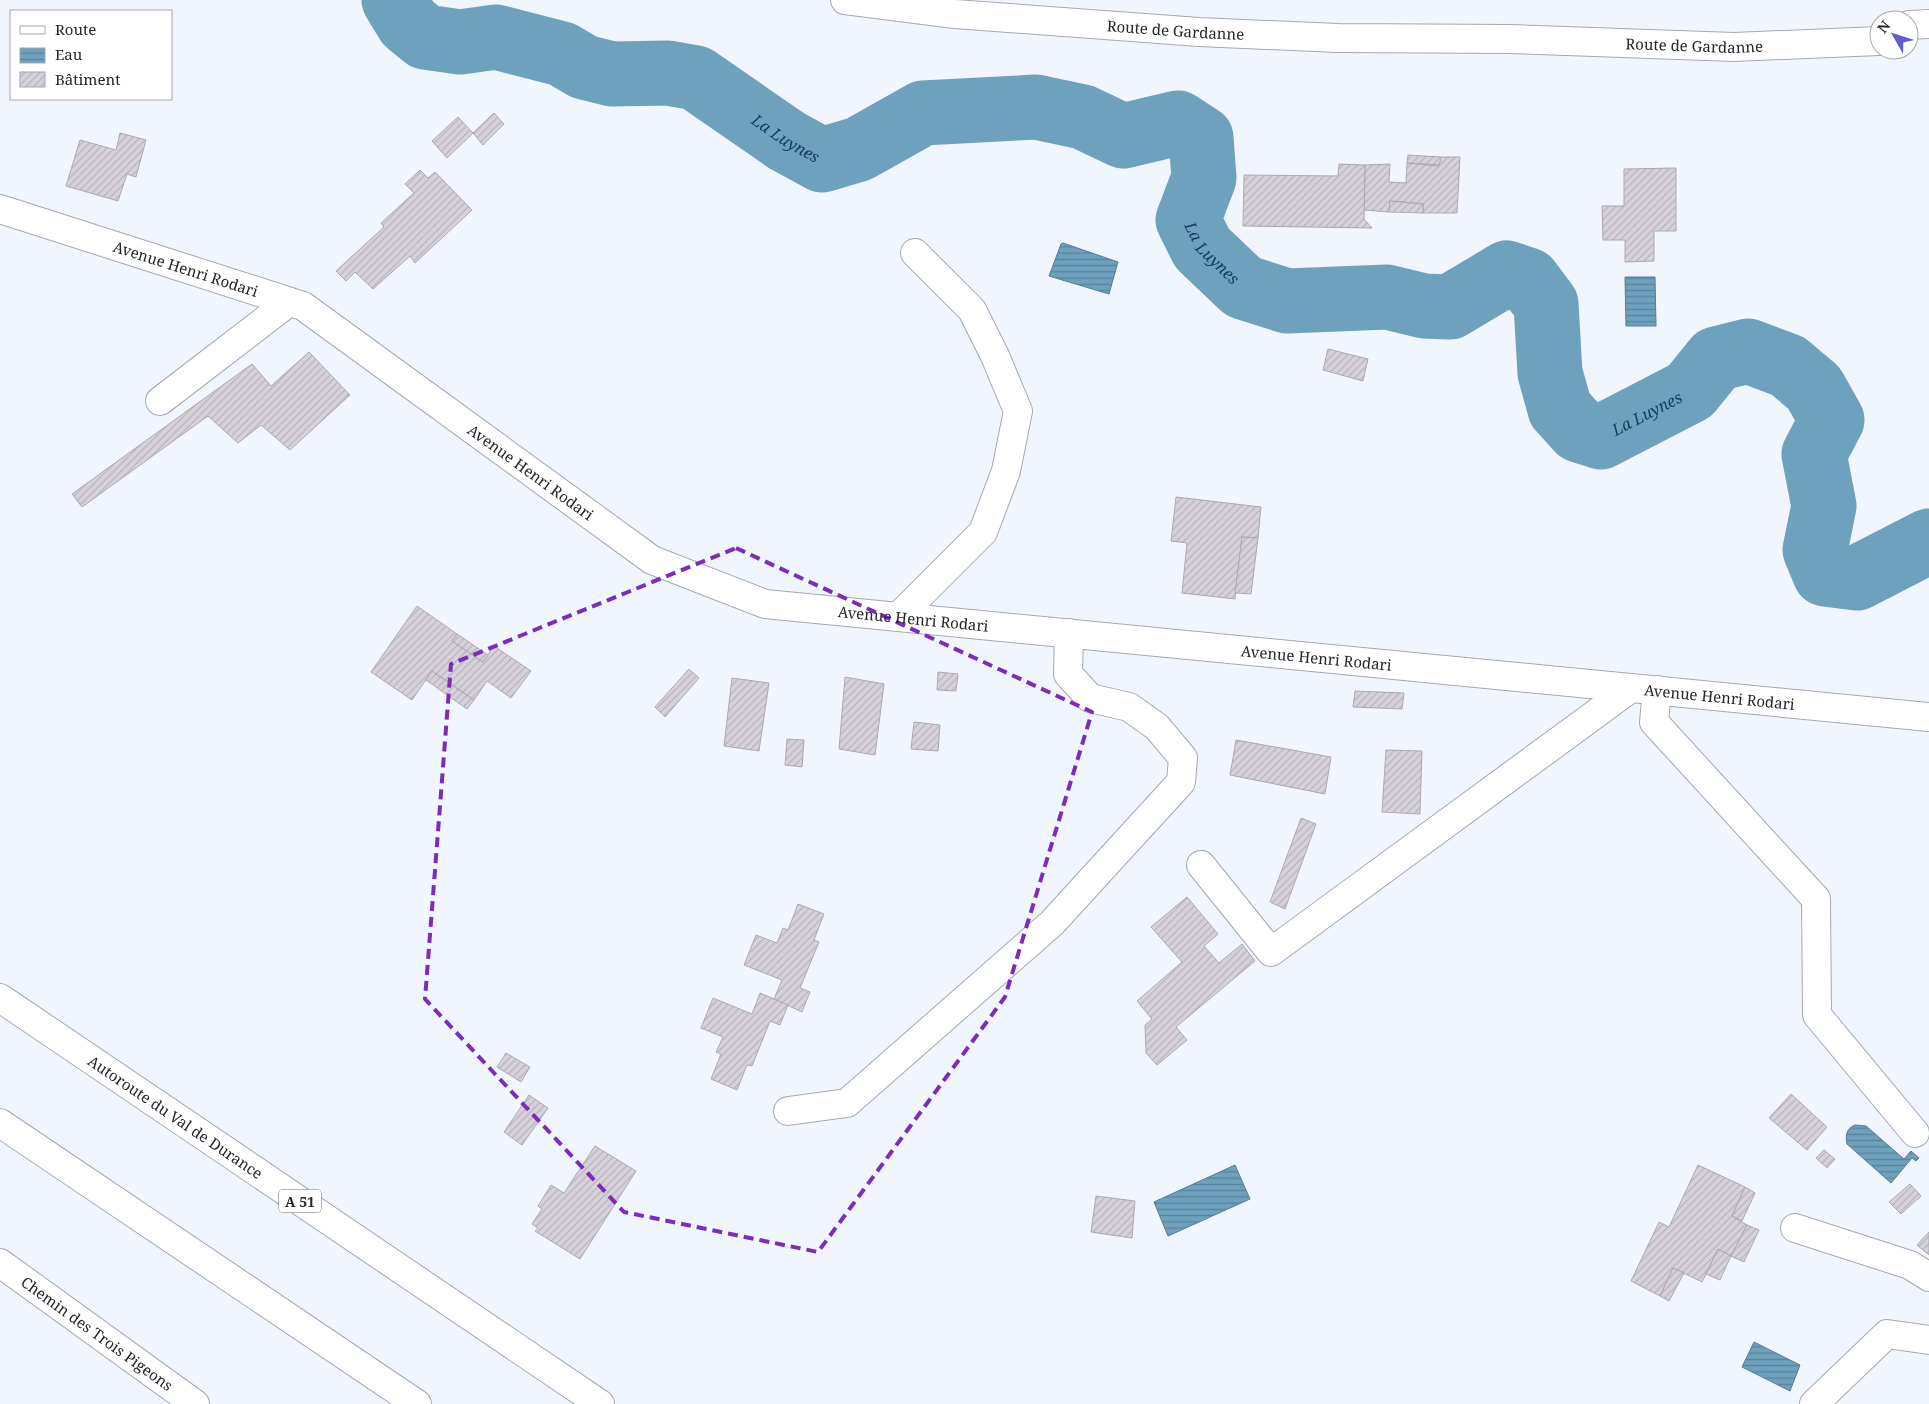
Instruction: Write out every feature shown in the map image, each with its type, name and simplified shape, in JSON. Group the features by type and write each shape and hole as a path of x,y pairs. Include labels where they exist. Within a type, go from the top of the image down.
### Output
{"main road":[{"name":"Route de Gardanne","path":"845,0 956,14 1199,32 1338,38 1509,39 1734,47 1869,41"},
{"name":"Route de Gardanne","path":"1509,39 1869,26"},
{"name":"Avenue Henri Rodari","path":"0,209 303,306 652,560 765,604 1929,717"},
{"path":"898,617 983,532 1006,471 1018,411 995,356 972,310 915,253"},
{"path":"160,401 289,302"},
{"path":"788,1111 847,1103 1052,923 1181,782 1183,758 1157,727 1129,708 1090,698 1068,674 1069,633"},
{"path":"1201,865 1271,952 1644,689 1654,722 1816,899 1817,1015 1915,1133"},
{"name":"Autoroute du Val de Durance","path":"0,998 600,1404"},
{"path":"0,1123 417,1404"},
{"path":"1794,1228 1910,1265 1929,1277"},
{"name":"Chemin des Trois Pigeons","path":"0,1263 194,1404"},
{"path":"1814,1404 1887,1334 1929,1340"}],"highlighted area":[{"path":"736,548 1092,712 1005,997 818,1252 624,1212 425,999 451,664"}],"water":[{"path":"1063,243 1118,262 1109,294 1049,276"},
{"path":"1625,277 1655,277 1656,326 1626,326"},
{"path":"1855,1125 1866,1126 1904,1159 1911,1151 1919,1158 1916,1161 1912,1158 1891,1183 1847,1144 1847,1132"},
{"path":"1235,1165 1250,1199 1168,1236 1154,1202"},
{"path":"1754,1342 1800,1365 1790,1391 1742,1367"}],"building":[{"path":"494,113 504,124 483,145 473,133"},
{"path":"458,117 473,133 447,158 432,141"},
{"path":"120,133 146,140 136,177 127,174 118,201 66,186 80,140 116,150"},
{"path":"1408,155 1441,157 1440,165 1407,163"},
{"path":"1441,157 1460,157 1457,213 1423,213 1423,204 1390,201 1389,212 1364,210 1365,165 1390,164 1389,182 1406,183 1407,163 1439,166"},
{"path":"1339,164 1365,165 1364,219 1372,228 1243,226 1244,175 1338,176"},
{"path":"1676,168 1676,231 1654,231 1654,261 1625,262 1625,240 1603,240 1602,206 1624,206 1624,169"},
{"path":"420,170 428,178 435,172 472,210 415,263 410,256 373,289 355,272 346,281 336,271 384,227 381,223 414,193 405,184"},
{"path":"1390,201 1423,204 1423,213 1389,212"},
{"path":"1328,349 1368,359 1363,381 1323,370"},
{"path":"309,352 350,395 290,450 261,425 238,443 208,416 82,507 72,494 252,364 271,386"},
{"path":"1176,497 1261,507 1258,538 1242,537 1235,599 1182,593 1187,543 1171,541"},
{"path":"1242,537 1258,538 1251,594 1235,593"},
{"path":"417,606 457,634 452,641 483,662 494,646 531,671 511,698 487,681 474,700 432,671 412,700 371,672"},
{"path":"457,634 488,655 483,662 452,641"},
{"path":"689,669 699,678 665,717 655,707"},
{"path":"432,671 474,700 467,709 426,680"},
{"path":"938,672 958,674 956,691 937,690"},
{"path":"845,677 884,684 875,755 839,749"},
{"path":"732,678 769,683 759,751 724,746"},
{"path":"1355,691 1404,693 1402,709 1353,707"},
{"path":"914,722 940,725 938,751 911,749"},
{"path":"787,739 804,740 802,767 785,765"},
{"path":"1236,740 1331,757 1325,794 1230,775"},
{"path":"1386,750 1422,751 1420,814 1382,812"},
{"path":"1301,818 1316,824 1285,909 1270,902"},
{"path":"1187,897 1218,934 1204,946 1219,963 1242,944 1255,961 1176,1027 1187,1040 1157,1065 1146,1053 1145,1025 1152,1019 1137,1001 1182,962 1151,927"},
{"path":"798,904 824,914 814,940 819,942 800,988 810,992 802,1012 774,999 782,980 744,965 756,935 777,943 783,928 788,930"},
{"path":"760,993 788,1005 780,1025 770,1021 752,1066 747,1065 737,1090 711,1079 721,1054 716,1052 723,1037 701,1028 713,998 752,1014"},
{"path":"506,1053 530,1067 521,1082 497,1067"},
{"path":"1791,1094 1827,1127 1807,1150 1769,1118"},
{"path":"529,1095 548,1108 522,1145 504,1132"},
{"path":"595,1146 636,1171 580,1259 535,1231 538,1228 532,1224 542,1209 538,1206 551,1185 564,1193"},
{"path":"1824,1150 1835,1159 1827,1168 1816,1158"},
{"path":"1698,1165 1745,1187 1732,1216 1747,1225 1731,1256 1718,1249 1702,1282 1673,1268 1660,1296 1631,1281 1659,1222 1669,1227"},
{"path":"1910,1184 1921,1196 1901,1214 1889,1202"},
{"path":"1745,1187 1755,1193 1742,1221 1732,1216"},
{"path":"1096,1196 1135,1201 1132,1238 1091,1232"},
{"path":"1747,1225 1759,1230 1744,1262 1731,1256"},
{"path":"1929,1232 1929,1255 1917,1245"},
{"path":"1718,1249 1731,1256 1720,1280 1706,1274"},
{"path":"1673,1268 1684,1273 1669,1301 1660,1296"}],"waterway":[{"name":"La Luynes","path":"394,0 408,23 425,37 460,42 496,37 562,54 584,67 612,74 668,73 696,78 787,141 822,160 859,149 923,113 1036,107 1083,117 1123,136 1178,123 1201,138 1204,178 1188,220 1202,248 1243,287 1287,301 1387,297 1424,306 1450,307 1507,273 1528,280 1546,304 1550,373 1560,409 1579,430 1601,437 1690,391 1716,359 1748,351 1788,366 1814,388 1832,420 1814,454 1824,506 1815,550 1825,574 1857,578 1929,541"}]}
